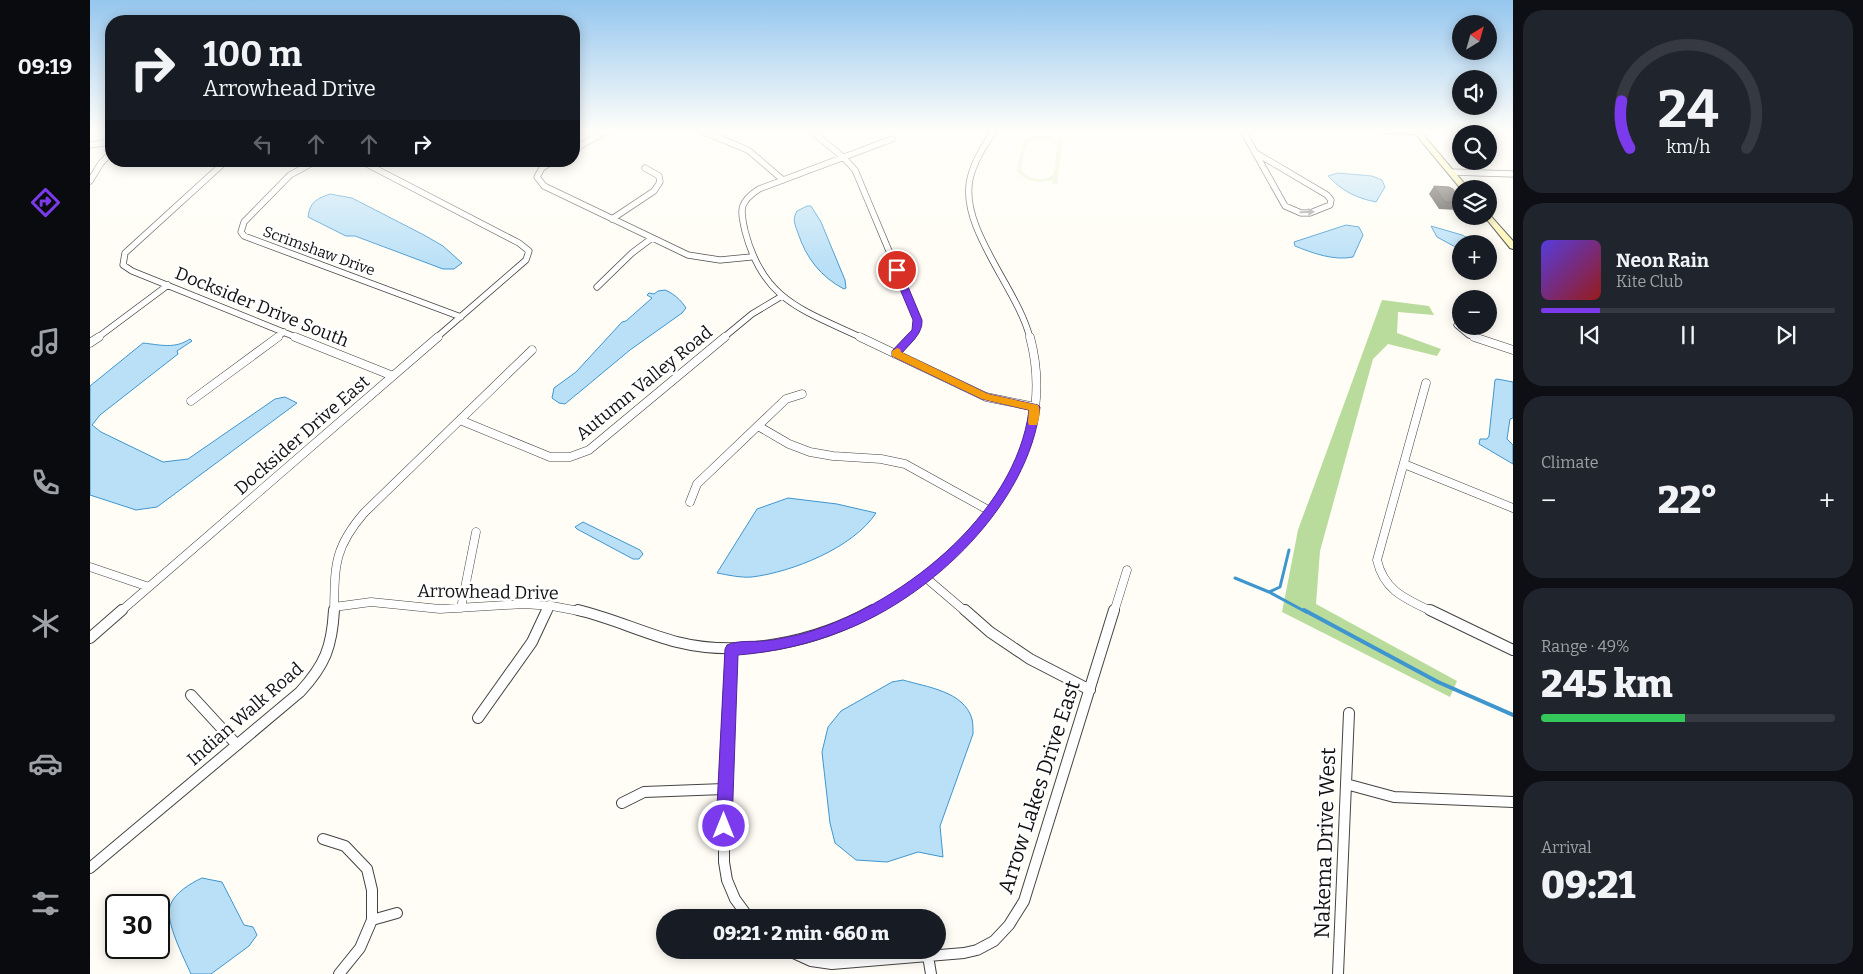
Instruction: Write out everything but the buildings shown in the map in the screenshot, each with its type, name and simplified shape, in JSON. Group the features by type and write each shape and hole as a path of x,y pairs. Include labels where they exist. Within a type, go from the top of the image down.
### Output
{"main road":[{"path":"1496,225 1513,246"}],"street":[{"name":"Docksider Drive South","path":"209,176 125,253 123,265 132,271 393,376"},
{"name":"Scrimshaw Drive","path":"289,176 244,222 241,232 244,236 461,317"},
{"name":"Docksider Drive East","path":"90,638 526,260 529,251 519,243 391,176"},
{"path":"537,176 544,186 700,259 723,261 751,257"},
{"path":"612,219 654,191 658,186 658,176"},
{"path":"779,176 783,180"},
{"path":"792,176 750,194 741,205 740,210 751,257 766,280 782,296 808,312 986,397 1035,407"},
{"path":"858,176 918,320 916,332 895,354"},
{"name":"Arrowhead Drive","path":"334,607 381,603 423,608 461,608 512,604 550,605 583,611 669,641 694,646 731,649 798,641 842,626 884,604 925,577 958,548 990,511 1010,483 1023,458 1032,429 1035,407 1037,374 1031,334 1016,301 986,246 969,197 972,176"},
{"path":"1269,176 1285,206 1301,213 1310,213 1330,205 1331,200 1327,195 1296,176"},
{"path":"596,287 632,253 652,238"},
{"path":"90,342 168,285"},
{"name":"Autumn Valley Road","path":"460,420 550,457 578,456 589,450 752,314 782,296"},
{"path":"191,401 284,332"},
{"path":"1470,335 1513,350"},
{"name":"Indian Walk Road","path":"90,868 300,692 321,667 329,652 332,639 334,607 334,568 338,553 352,526 532,350"},
{"path":"1426,383 1376,560 1380,574 1386,583 1410,601 1513,650"},
{"path":"690,502 697,484 786,399 802,394"},
{"path":"758,426 797,448 809,452 824,455 874,457 890,459 905,464 990,511"},
{"path":"1404,464 1513,508"},
{"path":"461,608 476,532"},
{"path":"90,568 149,587"},
{"name":"Arrow Lakes Drive East","path":"946,954 968,952 988,945 1004,932 1024,901 1127,570"},
{"path":"925,577 990,632 1030,659 1090,690"},
{"path":"478,718 532,642 550,605"},
{"path":"731,649 724,789 724,862 727,880 735,899 742,909"},
{"path":"191,695 237,745"},
{"name":"Nakema Drive West","path":"1338,974 1349,713"},
{"path":"1346,784 1394,797 1513,802"},
{"path":"622,804 644,792 724,789"},
{"path":"323,839 346,846 367,869 372,890 372,920 360,948 339,974"},
{"path":"372,920 397,912"},
{"name":"Arrow Lakes Drive East","path":"807,959 828,964 890,959"},
{"path":"928,959 931,974"}],"green space":[{"path":"1058,176 1057,184 1052,183 1053,180 1038,181 1024,177 1042,179"},
{"path":"1382,300 1429,306 1434,315 1398,312 1397,333 1441,349 1437,356 1388,344 1373,359 1320,551 1316,604 1457,681 1450,697 1282,612 1298,530"}],"water":[{"path":"1328,176 1373,176 1382,180 1385,187 1376,202 1350,193"},
{"path":"330,194 352,198 424,235 443,246 462,263 454,269 443,269 355,236 346,236 308,217 312,204"},
{"path":"811,206 821,222 845,280 846,288 844,289 821,273 805,251 794,219 797,211"},
{"path":"1346,225 1359,227 1363,235 1353,257 1331,257 1316,254 1295,246 1294,242"},
{"path":"1431,226 1462,235 1452,235 1452,245 1437,237"},
{"path":"665,290 674,295 684,305 686,308 682,313 630,350 565,404 559,403 552,398 554,388 576,372 622,322 626,321 652,298 647,295 649,293 654,294"},
{"path":"190,339 192,341 177,351 178,354 100,415 92,425 101,432 163,462 188,459 275,399 285,397 297,403 157,507 136,510 90,495 90,386 143,343 173,345"},
{"path":"1495,380 1513,382 1513,418 1510,419 1507,439 1513,445 1513,464 1479,444 1480,439 1487,439 1489,436"},
{"path":"788,498 837,504 876,513 866,526 853,537 803,564 752,577 717,573 757,509"},
{"path":"583,522 640,550 643,554 639,559 633,559 575,527"},
{"path":"903,680 933,688 953,696 968,710 972,719 973,734 940,826 943,857 918,852 887,862 856,860 835,843 830,823 822,752 828,727 841,711 892,682"},
{"path":"202,878 222,882 244,925 253,927 257,935 249,946 211,974 191,974 170,921 172,901 188,886"}],"waterway":[{"path":"1269,592 1280,587 1289,550"},
{"path":"1235,578 1269,592"},
{"path":"1269,592 1306,612"},
{"path":"1304,610 1438,682 1513,715"}],"slow traffic":[{"path":"897,352 895,354 986,397 998,401 1035,407 1033,422"}],"route":[{"path":"724,826 731,649 798,641 842,626 884,604 915,584 958,548 976,528 1010,483 1023,458 1032,429 1035,407 998,401 986,397 895,354 916,332 918,326 918,320 897,270"}]}
